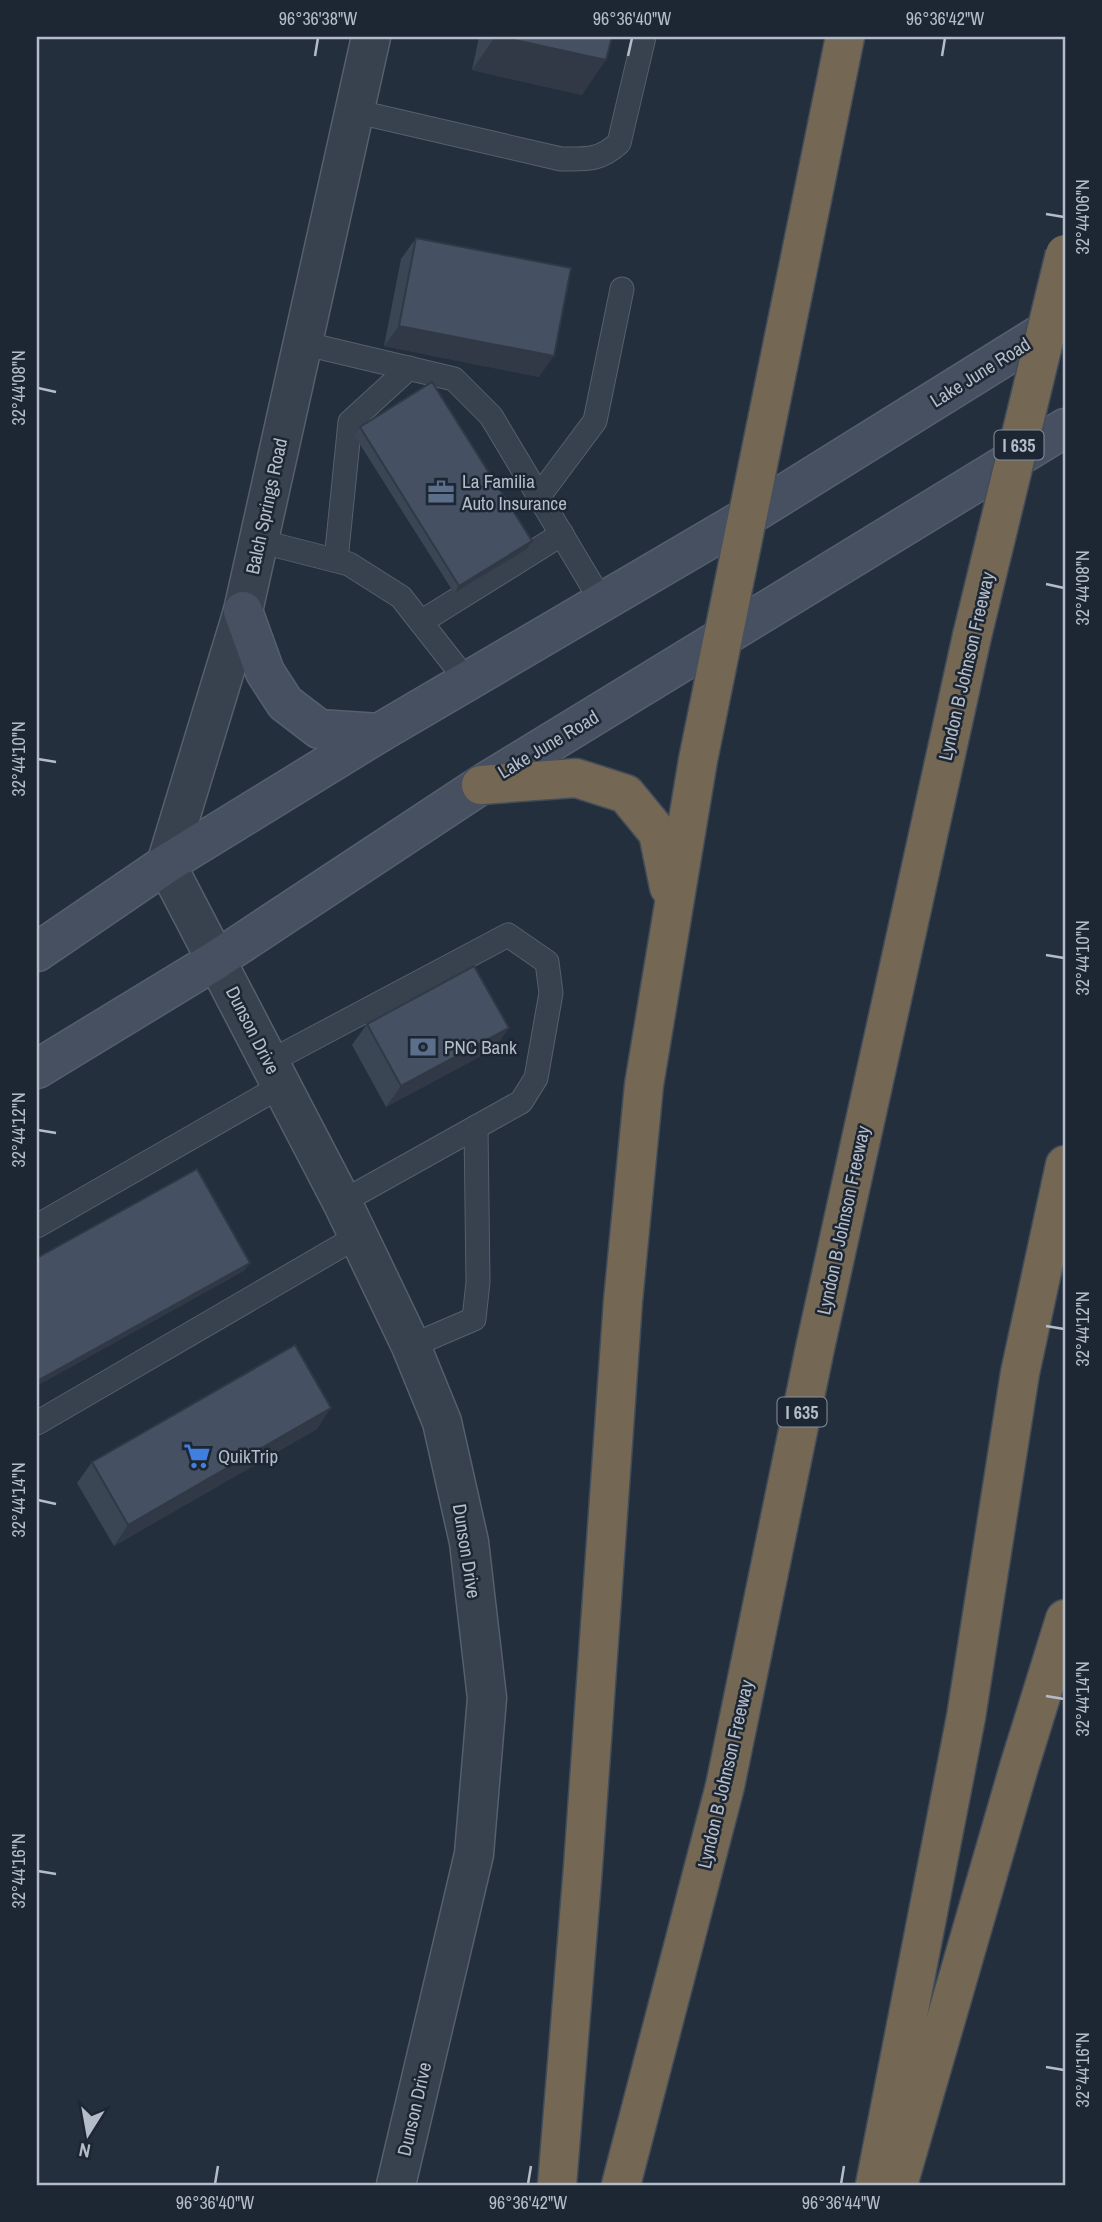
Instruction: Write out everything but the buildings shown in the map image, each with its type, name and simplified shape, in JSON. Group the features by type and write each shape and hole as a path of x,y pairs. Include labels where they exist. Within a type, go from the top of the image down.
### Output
{"highway":[{"path":"557,2185 584,1854 623,1301 644,1085 698,760 845,37"},
{"name":"Lyndon B Johnson Freeway","path":"621,2185 725,1786 812,1362 972,636 1065,254"},
{"path":"481,785 576,778 626,794 658,832 673,908"},
{"path":"875,2185 965,1717 1020,1373 1065,1165"},
{"path":"898,2185 1065,1619"}],"main road":[{"name":"Lake June Road","path":"37,952 166,864 379,733 747,517 1065,319"},
{"name":"Lake June Road","path":"37,1069 216,960 481,785 1065,428"},
{"path":"243,611 265,672 285,704 319,729 379,733"}],"street":[{"name":"Balch Springs Road","path":"166,864 243,611 371,37"},
{"path":"166,864 216,960"},
{"name":"Dunson Drive","path":"216,960 342,1202 411,1346 442,1422 469,1542 487,1698 474,1854 396,2185"}],"lane":[{"path":"354,111 561,159 594,159 609,152 619,143 645,37"},
{"path":"539,496 595,421 622,289"},
{"path":"302,343 454,379 491,416 602,602"},
{"path":"336,560 350,422 409,368"},
{"path":"421,622 562,534"},
{"path":"259,541 349,564 401,597 467,681"},
{"path":"37,1226 275,1074 508,935 547,962 551,993 536,1078 521,1102 342,1202"},
{"path":"411,1346 474,1319 478,1282 476,1127"},
{"path":"37,1423 358,1236"}],"place":[{"name":"La Familia Auto Insurance","path":"441,492"},
{"name":"PNC Bank","path":"423,1047"},
{"name":"QuikTrip","path":"197,1456"}]}
